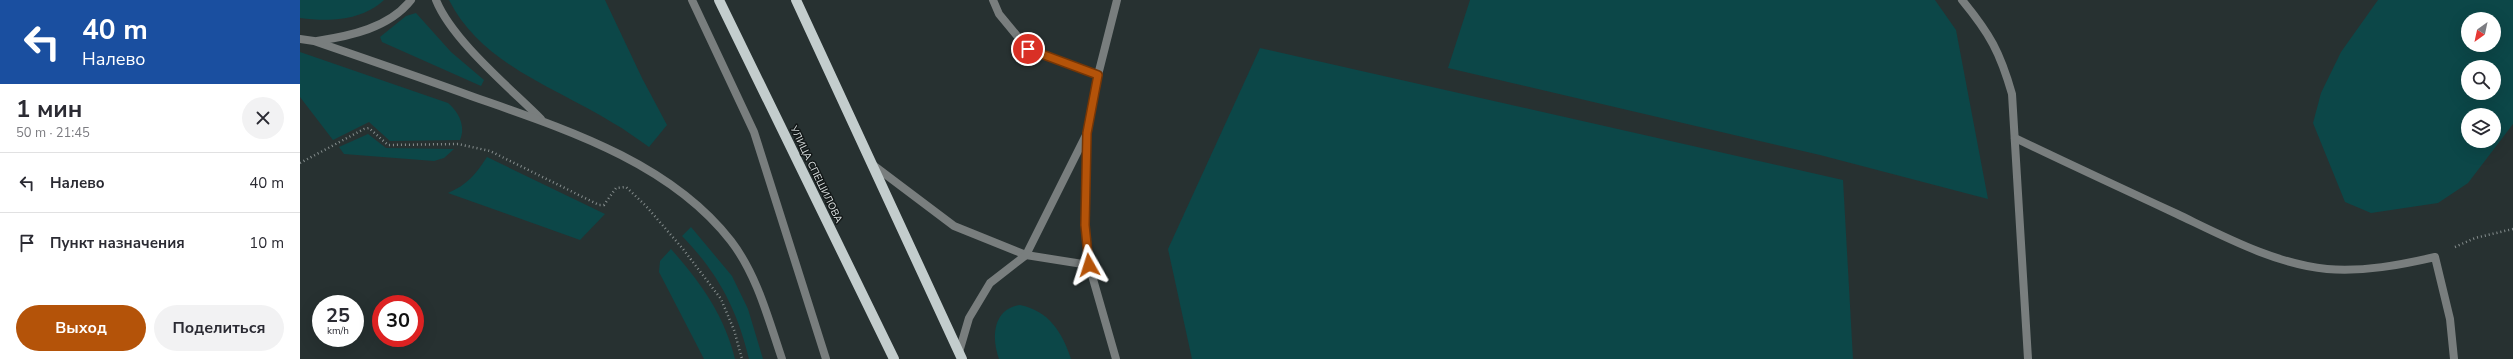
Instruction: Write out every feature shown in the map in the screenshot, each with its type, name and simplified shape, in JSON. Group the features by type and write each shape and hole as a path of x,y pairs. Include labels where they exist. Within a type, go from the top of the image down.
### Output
{"main road":[{"name":"УЛИЦА СПЕШИЛОВА","path":"719,0 894,359"},
{"path":"796,0 960,355"}],"street":[{"path":"314,41 346,37 369,29 390,17 411,0"},
{"path":"436,0 440,10 469,46 543,121"},
{"path":"692,0 754,132 826,359"},
{"path":"993,0 999,14 1028,49 1098,75"},
{"path":"1116,359 1089,265 1085,225 1087,133 1098,75 1117,0"},
{"path":"1962,0 1983,25 2002,58 2012,94 2028,359"},
{"path":"300,39 314,41 543,121 645,168 677,189 716,223 731,241 759,291 782,359"},
{"path":"960,355 969,318 990,283 1026,255 1087,133"},
{"path":"2015,138 2222,235 2262,252 2294,262 2326,269 2368,269 2402,264 2435,256 2450,319 2454,359"},
{"path":"873,164 954,226 1026,255 1089,265"}],"path":[{"path":"300,163 364,128 370,128 388,145 458,144 490,151 599,205 604,205 616,188 626,187 642,201 683,249 721,299 734,330 742,359"},
{"path":"2435,256 2475,238 2513,229"}],"shaded area":[{"path":"300,0 384,0 375,7 355,16 333,20 322,20 300,18"},
{"path":"449,0 605,0 642,78 667,125 649,147 618,126 544,85 500,58 480,42 463,22"},
{"path":"1470,0 1935,0 1956,30 1988,199 1820,155 1448,68"},
{"path":"2378,0 2513,0 2513,124 2501,140 2501,108 2461,108 2461,148 2495,148 2468,183 2438,203 2371,213 2345,202 2313,123 2321,93 2341,52"},
{"path":"416,13 451,52 484,80 481,86 382,42 380,37 406,16"},
{"path":"1260,48 1843,180 1853,359 1192,359 1168,249"},
{"path":"300,52 448,103 458,115 462,125 462,135 460,140 390,141 369,122 333,140 300,97"},
{"path":"368,134 386,148 454,149 444,158 434,161 344,154 339,147"},
{"path":"487,157 605,214 580,240 448,193 466,183 479,169"},
{"path":"691,227 732,276 748,309 763,359 749,359 739,324 716,278 695,250 682,236"},
{"path":"671,249 702,287 710,300 725,328 735,359 704,359 659,272 660,261"},
{"path":"1020,305 1039,312 1053,324 1059,332 1071,359 999,359 995,342 996,325 1004,312"}],"route":[{"path":"1028,49 1098,75 1087,133 1085,225 1089,265"}]}
